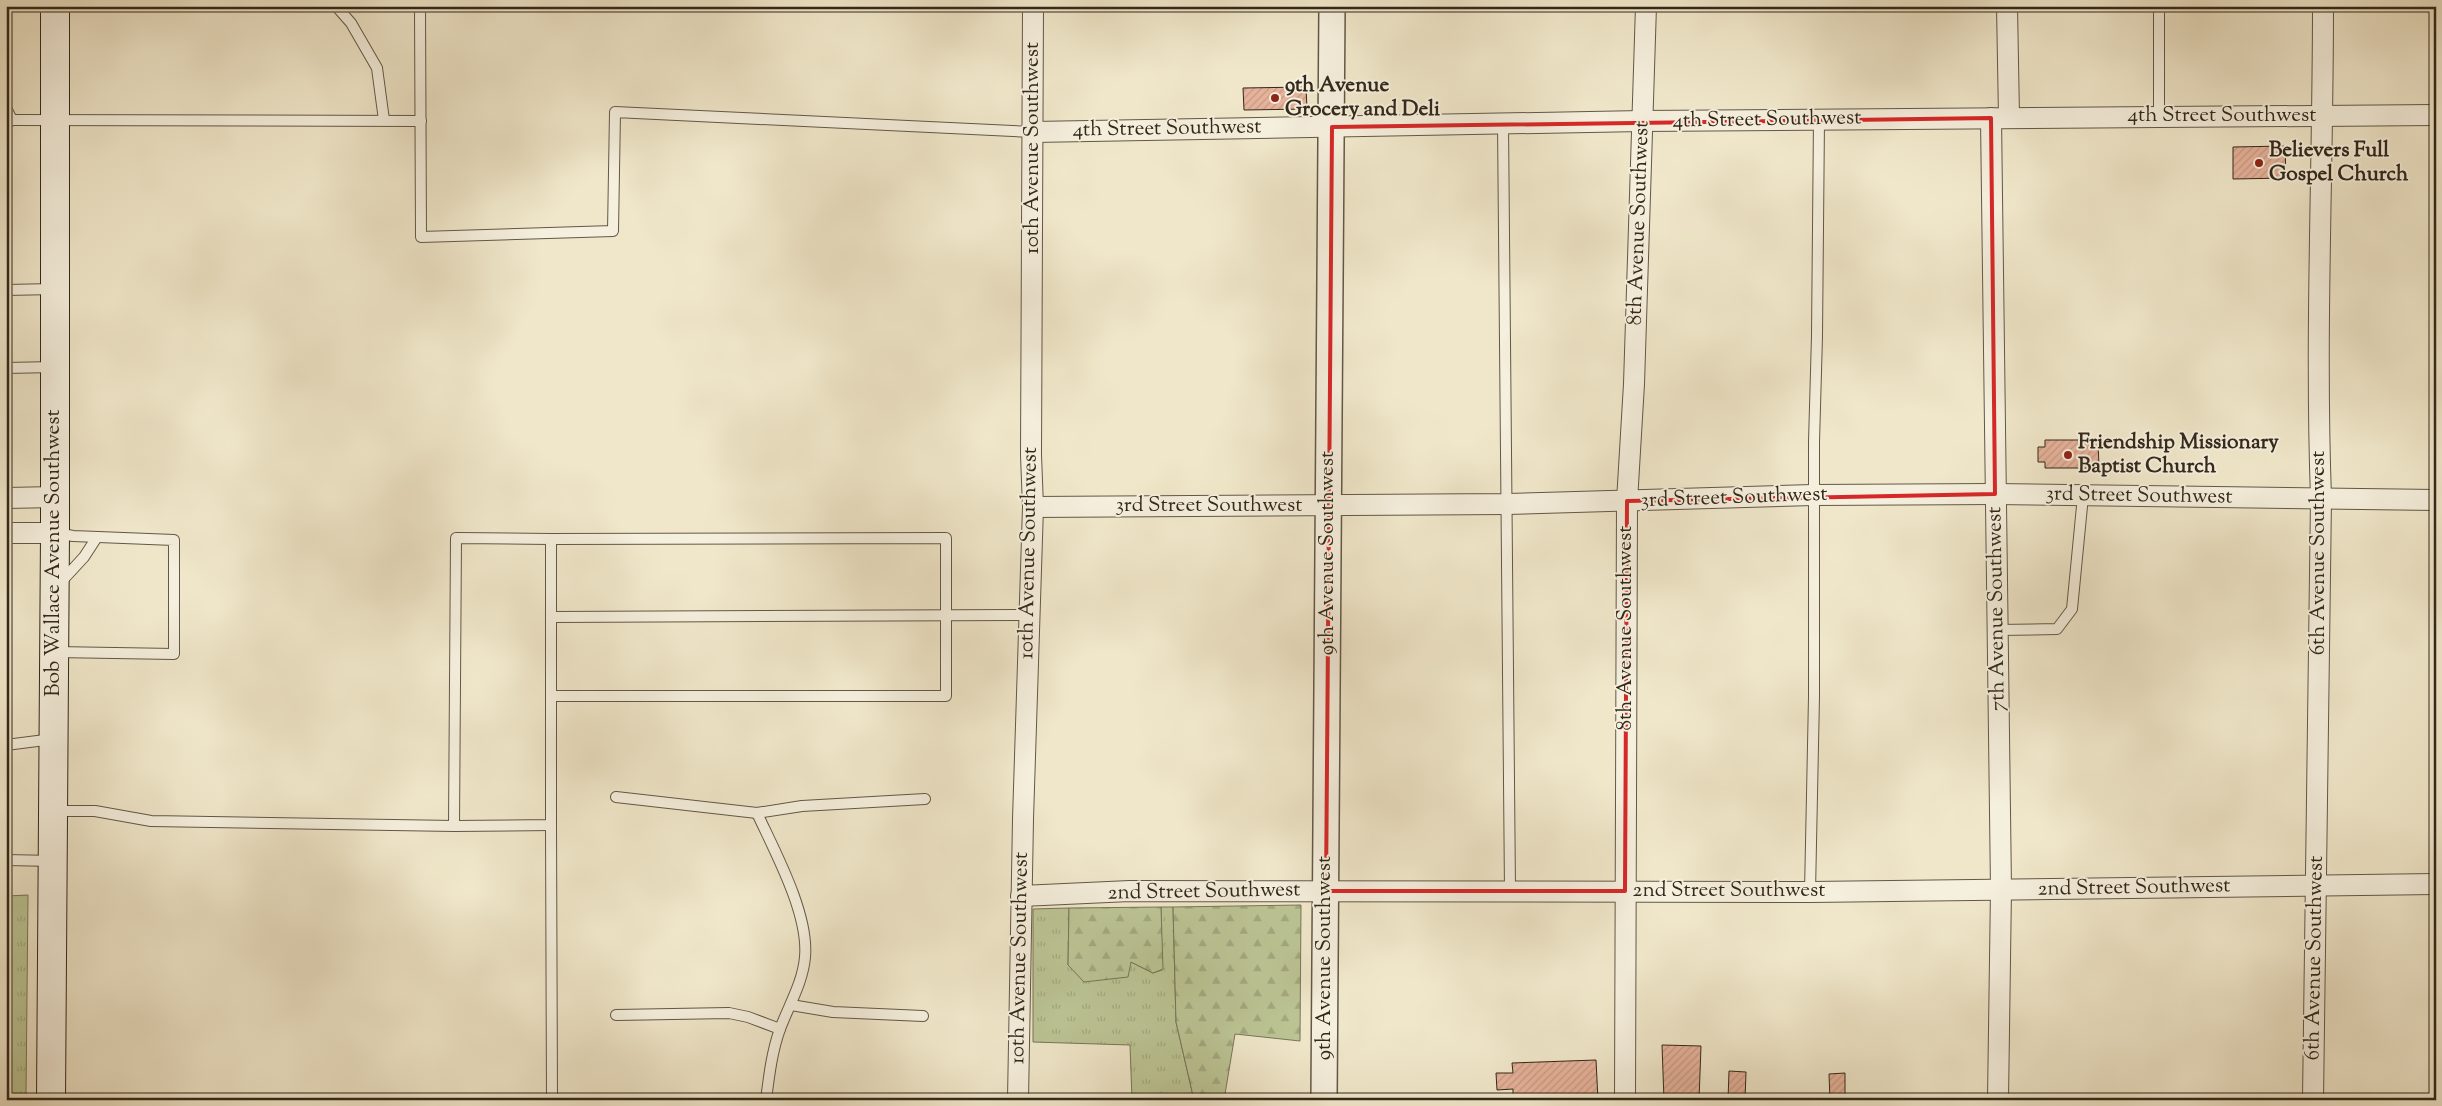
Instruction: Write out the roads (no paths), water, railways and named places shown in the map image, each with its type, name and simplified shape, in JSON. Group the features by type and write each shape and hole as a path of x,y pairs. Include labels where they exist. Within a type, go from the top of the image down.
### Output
{"main road":[{"name":"Bob Wallace Avenue Southwest","path":"51,1100 54,811 55,6"}],"street":[{"name":"10th Avenue Southwest","path":"1018,1100 1021,896 1032,507 1033,6"},
{"name":"9th Avenue Southwest","path":"1324,1100 1332,6"},
{"name":"8th Avenue Southwest","path":"1625,1100 1627,501 1634,384 1646,6"},
{"name":"7th Avenue Southwest","path":"1998,1100 2001,889 1995,494 2000,118 2007,6"},
{"name":"6th Avenue Southwest","path":"2313,1100 2321,498 2318,403 2323,6"},
{"name":"4th Street Southwest","path":"1033,132 1642,121 2436,115"},
{"name":"3rd Street Southwest","path":"1032,507 1507,504 1813,495 1995,494 2436,500"},
{"path":"6,498 55,497"},
{"path":"6,533 55,533"},
{"name":"2nd Street Southwest","path":"1021,896 1130,891 1510,890 1810,892 2436,884"}],"lane":[{"path":"336,6 351,23 377,68 384,120"},
{"path":"420,6 421,237 613,231 615,112 1033,132"},
{"path":"2158,6 2159,116"},
{"path":"6,108 9,122 55,120 421,120"},
{"path":"1810,892 1814,697 1813,495 1819,120"},
{"path":"1503,123 1510,890"},
{"path":"6,290 55,289"},
{"path":"6,368 55,367"},
{"path":"1997,630 2057,629 2072,609 2083,496"},
{"path":"54,652 174,654 174,540 97,537 55,533"},
{"path":"54,590 84,557 97,537"},
{"path":"454,826 456,538 946,538 946,696 551,696"},
{"path":"551,539 552,1100"},
{"path":"552,616 1029,616"},
{"path":"6,745 54,738"},
{"path":"616,797 757,813 802,806 925,800"},
{"path":"54,811 95,811 151,821 454,826 551,825"},
{"path":"757,813 787,881 803,927 805,958 780,1029 771,1065 766,1100"},
{"path":"6,860 53,861"},
{"path":"790,1005 832,1012 923,1016"},
{"path":"616,1015 729,1013 780,1029"}],"place":[{"name":"9th Avenue Grocery and Deli","path":"1275,98"},
{"name":"Believers Full Gospel Church","path":"2259,163"},
{"name":"Friendship Missionary Baptist Church","path":"2068,455"}]}
